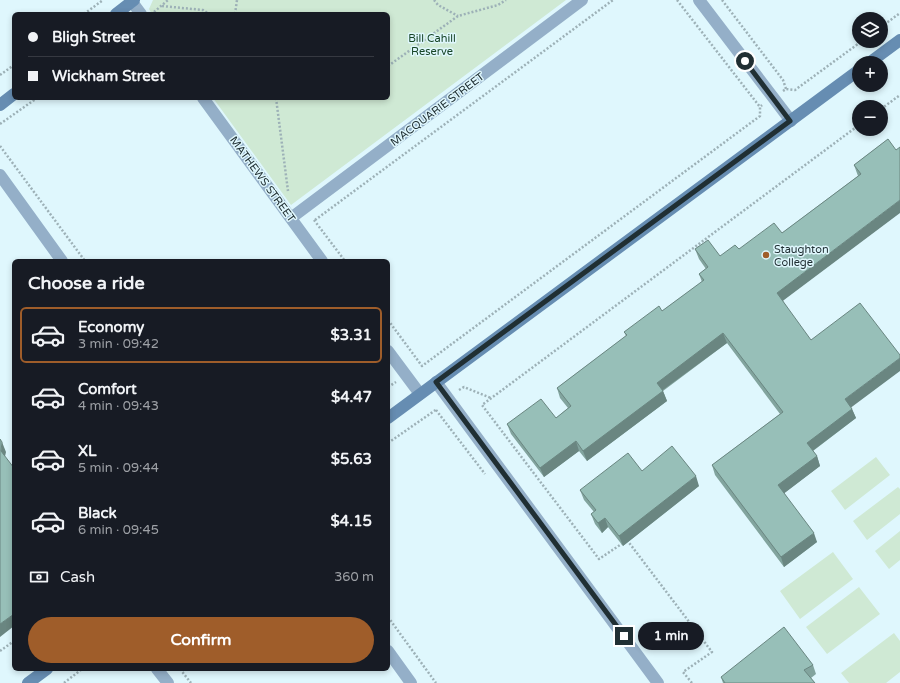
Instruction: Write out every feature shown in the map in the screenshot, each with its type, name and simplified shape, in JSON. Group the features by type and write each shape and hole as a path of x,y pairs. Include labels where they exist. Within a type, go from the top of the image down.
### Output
{"street":[{"name":"MACQUARIE STREET","path":"291,218 582,0"},
{"path":"699,0 790,121"},
{"path":"119,12 133,1 140,12"},
{"path":"878,56 900,40"},
{"path":"390,416 852,75"},
{"path":"0,105 12,96"},
{"name":"MATHEWS STREET","path":"204,100 321,259"},
{"path":"0,175 61,259"},
{"path":"390,354 420,394"},
{"path":"436,382 658,683"},
{"path":"390,654 411,683"},
{"path":"28,683 44,671"},
{"path":"159,671 168,683"}],"path":[{"path":"87,12 103,0"},
{"path":"154,12 168,0"},
{"path":"235,12 236,0"},
{"path":"434,0 438,5 458,16"},
{"path":"390,65 458,16 498,5 506,0"},
{"path":"291,218 315,220 613,0"},
{"path":"390,323 422,366 760,116 760,107 677,0"},
{"path":"722,0 783,80 786,89"},
{"path":"162,6 203,10 206,12"},
{"path":"888,22 900,13"},
{"path":"760,107 786,89 795,90 852,48"},
{"path":"0,75 12,66"},
{"path":"888,104 900,95"},
{"path":"0,124 34,100"},
{"path":"276,100 288,196"},
{"path":"692,683 683,672 712,652 627,540 599,559 482,405 852,130"},
{"path":"0,146 84,259"},
{"path":"315,220 344,259"},
{"path":"390,442 436,410"},
{"path":"390,620 436,683"},
{"path":"0,651 12,642"},
{"path":"64,683 79,671"},
{"path":"181,671 190,683"}],"green space":[{"name":"Bill Cahill Reserve","path":"153,0 566,0 291,205 214,100 390,100 390,12 151,12 149,9"},
{"path":"876,457 890,475 845,510 831,491"},
{"path":"898,487 900,489 900,514 867,540 853,521"},
{"path":"900,531 900,560 889,569 875,551"},
{"path":"833,552 853,579 800,619 780,591"},
{"path":"859,587 880,614 827,654 806,627"},
{"path":"894,633 900,641 900,672 886,683 849,683 841,673"}],"building":[{"path":"888,139 896,150 900,147 900,200 777,293 811,340 860,303 900,355 900,358 845,399 852,409 807,443 817,456 778,485 814,533 781,557 712,465 783,412 723,333 657,383 663,391 583,451 576,441 540,468 507,424 541,399 556,418 571,406 557,388 627,335 624,332 659,306 662,311 704,280 699,274 708,267 695,249 708,240 720,256 735,245 739,249 774,223 782,233 861,174 854,165"},
{"path":"0,439 2,442 1,451 12,465 12,615 0,624"},
{"path":"672,446 696,476 619,536 605,518 598,523 591,514 596,510 580,490 628,453 642,471"},
{"path":"784,627 813,665 804,670 815,683 725,683 721,677"}],"place":[{"name":"Staughton College","path":"766,255"}],"route":[{"path":"624,636 436,382 790,121 745,61"}]}
